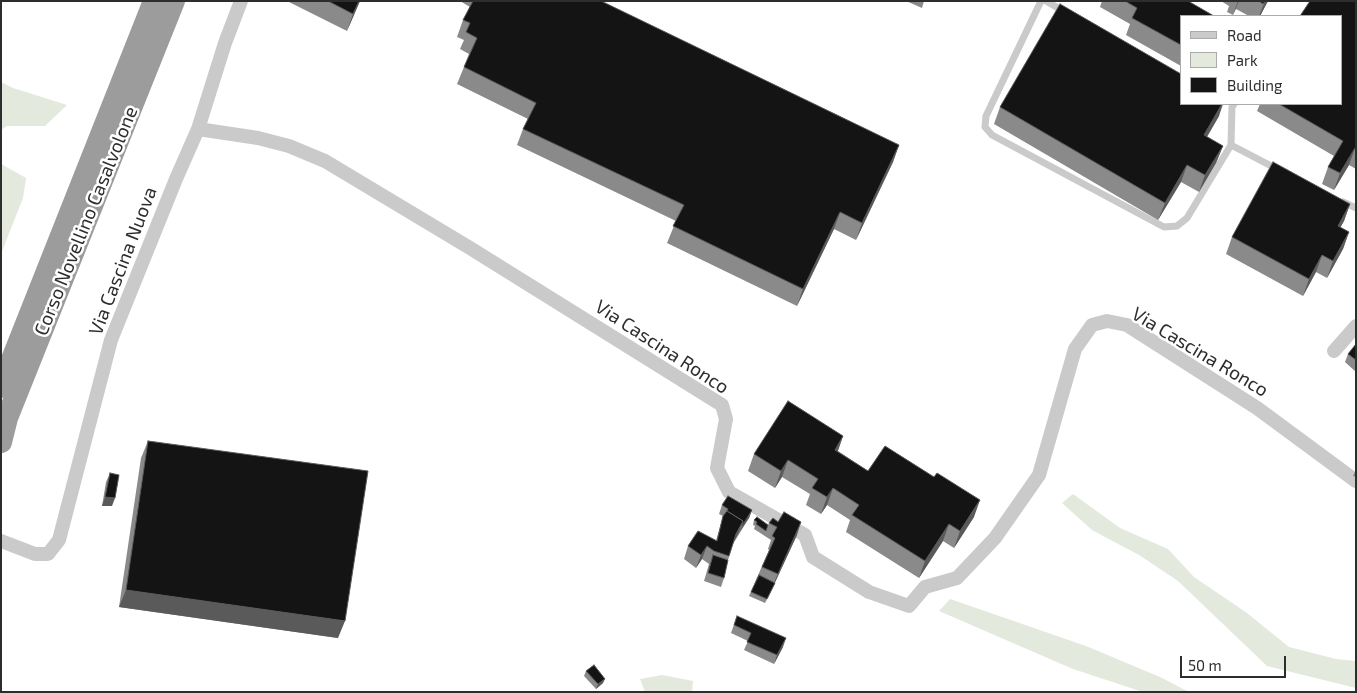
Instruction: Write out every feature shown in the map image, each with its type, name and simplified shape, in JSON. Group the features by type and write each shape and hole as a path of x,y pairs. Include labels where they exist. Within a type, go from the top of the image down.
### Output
{"highway":[{"name":"Corso Novellino Casalvolone","path":"1,387 154,1"},
{"name":"Corso Novellino Casalvolone","path":"1,442 7,418 174,1"}],"street":[{"name":"Via Cascina Nuova","path":"1,541 35,554 48,554 59,540 111,340 198,129 225,43 241,1"},
{"name":"Via Cascina Ronco","path":"198,129 258,138 289,146 325,161 479,253 722,404 726,419 717,468 729,492 805,535 813,557 869,592 909,606 925,587 957,578 995,538 1039,474 1075,349 1092,325 1107,322 1127,325 1257,408 1356,481"},
{"path":"1334,351 1356,326"}],"lane":[{"path":"1040,1 986,116 985,127 992,134 1164,227 1177,226 1186,218 1231,145 1230,105"},
{"path":"1046,1 1071,16"},
{"path":"1231,145 1286,173"},
{"path":"1338,199 1356,208"}],"green space":[{"path":"1,82 13,88 67,105 45,126 7,126 1,130"},
{"path":"1,164 26,178 23,198 1,254"},
{"path":"1073,494 1120,528 1168,549 1194,577 1247,613 1289,647 1336,659 1356,661 1356,688 1267,666 1178,581 1139,555 1092,530 1062,503"},
{"path":"950,599 1086,646 1160,677 1189,692 1143,692 1073,669 939,611"},
{"path":"662,675 693,681 692,692 645,692 640,679"}],"building":[{"path":"328,1 359,1 353,14"},
{"path":"473,1 601,1 899,145 862,223 840,212 803,289 673,226 684,205 523,129 536,103 464,67 477,38 466,32 470,23 463,20"},
{"path":"1125,1 1188,1 1212,15 1180,15 1180,44 1132,18 1137,8"},
{"path":"1310,1 1356,1 1356,148 1340,173 1328,167 1343,141 1281,105 1342,105 1342,15 1301,15"},
{"path":"1060,4 1180,73 1180,105 1221,105 1204,135 1223,146 1205,175 1187,165 1165,203 1000,107"},
{"path":"1273,162 1350,204 1338,226 1349,232 1333,261 1322,255 1309,279 1232,237"},
{"path":"1356,344 1356,360 1348,354"},
{"path":"788,401 843,436 835,450 868,471 885,446 934,477 937,473 980,500 960,531 949,524 925,561 852,515 859,505 833,488 827,497 812,488 818,479 788,460 781,471 754,454"},
{"path":"148,441 368,471 345,621 126,590"},
{"path":"110,473 119,475 115,498 105,497"},
{"path":"728,496 752,510 742,526 743,521 727,511 728,509 722,505"},
{"path":"727,511 743,521 736,534 729,556 714,551 707,546 701,555 688,546 698,531 717,541 723,516"},
{"path":"784,512 801,522 778,574 762,567 775,538 772,536 777,527 769,523 773,518 778,522"},
{"path":"757,517 768,525 766,531 756,524 757,522 754,520"},
{"path":"713,555 728,560 724,578 708,573"},
{"path":"759,575 775,583 767,599 751,592"},
{"path":"737,616 786,638 777,655 747,642 751,633 734,625"},
{"path":"594,665 605,679 598,684 586,671"}]}
